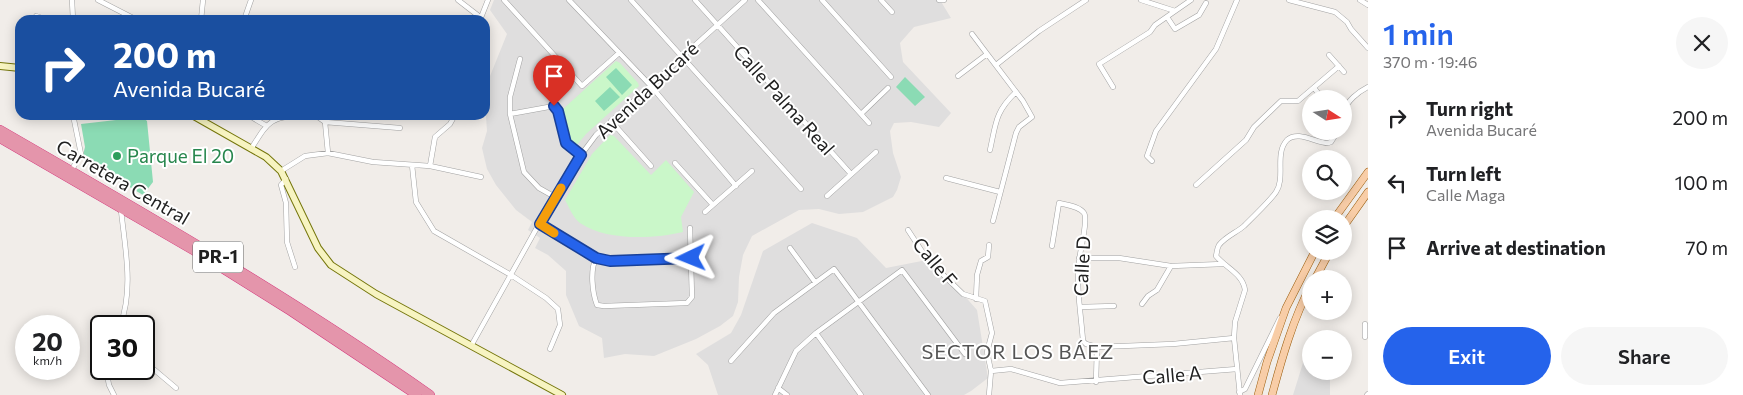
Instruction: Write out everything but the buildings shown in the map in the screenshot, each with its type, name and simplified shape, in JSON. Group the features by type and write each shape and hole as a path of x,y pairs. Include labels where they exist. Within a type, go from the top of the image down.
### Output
{"highway":[{"name":"Carretera Central","path":"0,130 72,171 194,251 291,311 417,395"},
{"name":"Carretera Central","path":"0,138 123,205 296,306 430,395"}],"main road":[{"path":"1341,210 1368,172"},
{"path":"1352,215 1368,192"},
{"path":"1258,395 1267,362 1286,308 1310,260"},
{"path":"1272,395 1302,303"}],"street":[{"path":"72,0 73,15"},
{"path":"98,0 127,15"},
{"path":"202,15 204,0"},
{"path":"246,15 251,0"},
{"path":"458,0 475,15"},
{"path":"482,15 488,0"},
{"path":"504,0 582,86 618,53"},
{"path":"569,0 650,85 736,186"},
{"path":"631,0 801,189"},
{"name":"Calle Palma Real","path":"695,0 851,174"},
{"name":"Avenida Bucaré","path":"471,346 581,155 596,136 745,0"},
{"path":"758,0 869,123"},
{"path":"822,0 891,77"},
{"path":"881,0 892,12"},
{"path":"996,65 1040,31 1086,0"},
{"path":"1141,0 1176,11"},
{"path":"1113,87 1099,64 1150,32 1155,25 1191,0"},
{"path":"1152,161 1147,156 1156,131 1216,49 1238,0"},
{"path":"1289,0 1335,12 1347,22 1351,30 1368,48"},
{"path":"1360,0 1368,5"},
{"path":"1166,17 1175,28 1199,15 1206,4"},
{"path":"972,34 1031,112 1032,117 1019,126 1016,133 993,221"},
{"path":"958,76 987,54"},
{"path":"1329,55 1344,72"},
{"path":"520,59 510,98 510,114 524,172 539,188 556,197"},
{"path":"0,66 15,68"},
{"path":"1196,185 1246,140 1250,131 1282,101 1298,101 1339,66"},
{"path":"1352,99 1368,87"},
{"path":"861,114 888,88"},
{"path":"990,150 1000,109 1016,92"},
{"path":"510,114 554,106 558,111 566,143 581,155"},
{"path":"72,171 81,154 74,120"},
{"path":"201,120 266,157 281,171 318,248 331,265 376,294 562,395"},
{"path":"256,120 265,125"},
{"path":"251,149 265,125 275,120"},
{"path":"322,120 325,122 400,128"},
{"path":"430,166 435,137 452,120"},
{"path":"611,121 651,166"},
{"path":"325,122 328,153"},
{"path":"1239,394 1234,338 1235,322 1245,290 1238,275 1216,256 1220,244 1244,226 1277,192 1280,180 1280,154 1287,141 1293,137 1302,136"},
{"path":"1316,140 1328,143 1332,140"},
{"path":"827,196 876,152"},
{"path":"281,171 305,156 328,153 373,162 430,166 481,177"},
{"path":"675,163 713,206"},
{"path":"412,165 416,202 434,231 511,275 546,298 558,309 560,325 550,350"},
{"path":"705,212 752,171"},
{"path":"946,178 1000,192"},
{"path":"286,179 282,185 286,203 287,242 295,267"},
{"name":"Calle D","path":"1052,246 1059,203 1082,211 1086,218 1079,258 1083,341 1086,344 1097,347"},
{"path":"123,205 128,265 126,303 123,315"},
{"path":"540,224 596,258 610,261 691,258"},
{"path":"596,258 593,264 594,297 597,305 687,303 692,297 690,228"},
{"name":"Calle F","path":"908,230 927,259 962,294 985,302 992,333 987,352 991,371 989,395"},
{"path":"976,298 977,271 981,261 988,257 989,245"},
{"path":"790,248 815,282"},
{"path":"1079,258 1119,258 1171,266 1223,264"},
{"path":"1142,304 1148,296 1157,290 1171,266"},
{"path":"731,361 774,313 834,269 928,395"},
{"path":"775,395 796,351 816,333 902,270 965,354"},
{"path":"1080,307 1114,306"},
{"path":"1239,394 1245,389 1272,332 1286,308"},
{"path":"1364,337 1365,324"},
{"path":"816,333 861,395"},
{"path":"1096,382 1097,347 1173,344 1234,338"},
{"name":"Calle A","path":"991,371 1011,369 1060,383 1096,382 1237,370"},
{"path":"155,370 176,388"},
{"path":"108,380 114,395"},
{"path":"778,388 787,395"}],"shaded area":[{"path":"494,0 940,0 951,18 914,27 900,43 903,62 951,113 939,127 911,122 894,123 890,131 893,153 901,177 893,197 863,212 839,214 819,209 799,210 752,236 743,255 739,277 738,302 733,316 720,326 696,339 654,356 625,354 604,358 602,338 579,326 566,295 566,271 548,255 535,248 540,238 528,230 532,222 516,210 496,185 487,169 482,148 487,131 486,120 490,120 490,76 507,34 490,10"},
{"path":"812,223 857,238 886,268 932,259 977,310 988,378 964,395 718,395 708,365 696,354 731,333 741,315 763,251"},
{"path":"1302,366 1302,380 1330,380 1330,395 1293,395"}],"green space":[{"path":"616,61 620,63 639,86 575,145 568,136 563,109"},
{"path":"616,68 632,85 622,95 606,77"},
{"path":"905,77 925,97 915,106 896,87"},
{"path":"610,87 620,97 604,111 595,101"},
{"name":"Parque El 20","path":"116,120 147,121 153,182 143,195 82,159 85,147 81,124"},
{"path":"610,135 614,136 651,175 666,160 694,192 681,217 683,232 644,237 616,236 591,229 575,218 565,200 592,154"}],"slow traffic":[{"path":"554,233 540,224 561,188"}],"place":[{"name":"Parque El 20","path":"117,156"}],"district":[{"name":"SECTOR LOS BÁEZ","path":"1018,352"}],"route":[{"path":"554,106 558,111 566,143 581,155 540,224 596,258 610,261 691,258"}]}
